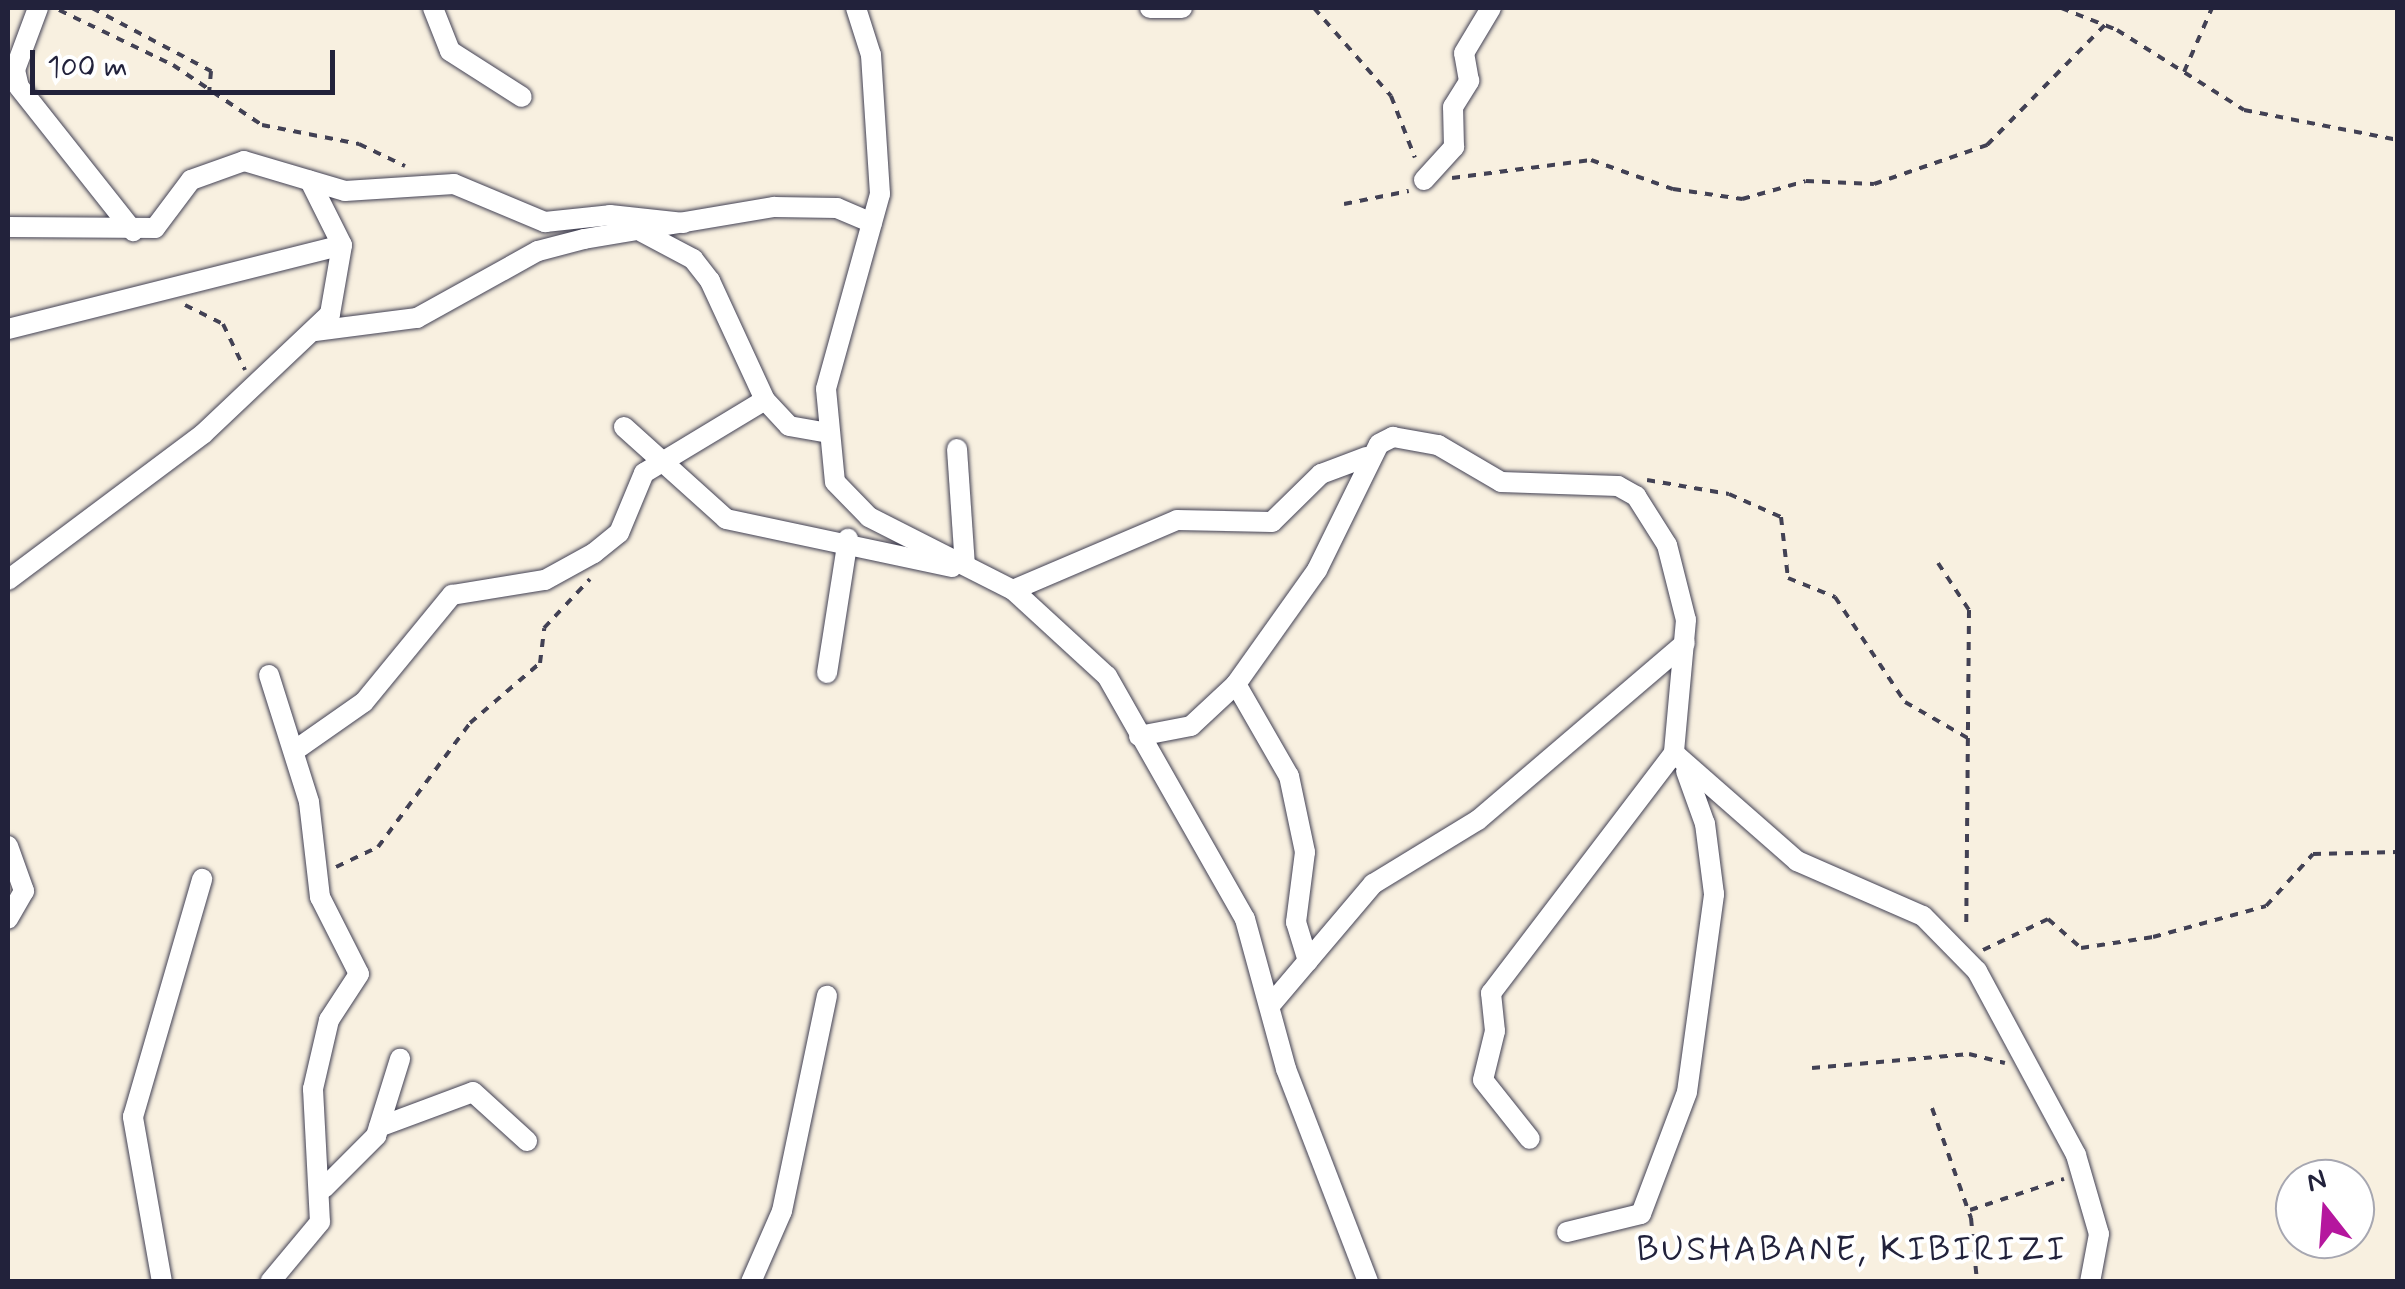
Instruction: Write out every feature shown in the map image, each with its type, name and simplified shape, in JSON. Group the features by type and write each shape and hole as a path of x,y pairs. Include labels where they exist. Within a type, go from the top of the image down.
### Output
{"street":[{"path":"38,8 15,70 19,86 133,231"},
{"path":"433,8 450,51 522,96"},
{"path":"856,8 878,118 872,223 832,357 824,432 846,496 1012,590 1107,676 1139,736 1220,865 1273,1002 1286,1069 1368,1282"},
{"path":"1150,8 1182,8"},
{"path":"1425,183 1454,146 1454,107 1469,80 1464,52 1490,8"},
{"path":"8,227 133,231 170,218 191,180 225,164 264,164 344,191 427,180 504,199 544,222 610,215 684,223"},
{"path":"8,580 203,434 248,384 315,332 339,295 342,244 310,181"},
{"path":"315,332 417,318 538,251 684,223 811,205 872,223"},
{"path":"642,232 693,258 710,282 766,400 788,426 824,432"},
{"path":"8,329 342,244"},
{"path":"294,752 364,702 462,589 545,580 594,554 619,533 632,487 668,459 766,400"},
{"path":"624,427 668,459 726,519 848,540 972,568"},
{"path":"1012,590 1177,520 1272,522 1321,474 1366,456 1393,437 1414,438 1502,482 1618,486 1636,496 1667,545 1685,643 1679,761 1705,824 1714,894 1687,1092 1640,1214 1568,1232"},
{"path":"957,449 972,568"},
{"path":"1139,736 1191,726 1236,684 1317,570 1366,456"},
{"path":"827,673 848,540"},
{"path":"1273,1002 1373,884 1478,820 1685,643"},
{"path":"270,675 294,752 320,897 359,974 329,1020 313,1088 324,1188 320,1222 270,1282"},
{"path":"1236,684 1289,776 1305,852 1296,922 1308,961"},
{"path":"1679,761 1797,861 1882,892 1964,958 1995,997 2028,1072 2082,1171 2100,1234 2090,1282"},
{"path":"1530,1139 1483,1080 1496,1031 1491,994 1679,761"},
{"path":"8,846 24,890 8,919"},
{"path":"162,1282 133,1117 202,879"},
{"path":"751,1282 782,1211 827,996"},
{"path":"324,1188 379,1126 400,1058"},
{"path":"379,1126 473,1092 527,1141"}],"path":[{"path":"55,8 173,64 208,94 298,138 386,154 427,180"},
{"path":"92,8 211,71 208,94"},
{"path":"1314,8 1391,96 1425,183"},
{"path":"2061,8 2105,25 2244,110 2398,140"},
{"path":"2184,72 2212,8"},
{"path":"1344,204 1425,183 1590,160 1673,189 1742,199 1806,180 1874,184 1987,145 2105,25"},
{"path":"150,294 223,324 248,384"},
{"path":"1618,486 1678,482 1781,517 1788,578 1835,597 1905,702 1971,740"},
{"path":"316,868 343,868 378,847 461,732 540,663 544,628 588,586 594,554"},
{"path":"1938,563 1967,599 1971,740 1964,958 2048,919 2089,949 2179,930 2266,906 2313,854 2398,852"},
{"path":"1812,1068 1969,1054 2028,1072"},
{"path":"1932,1108 1968,1210 1977,1282"},
{"path":"1968,1210 2082,1171"}],"district":[{"name":"BUSHABANE, KIBIRIZI","path":"1852,1250"}]}
